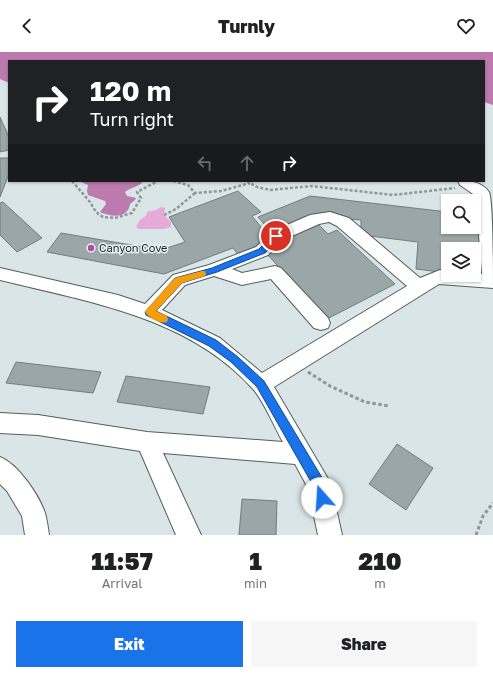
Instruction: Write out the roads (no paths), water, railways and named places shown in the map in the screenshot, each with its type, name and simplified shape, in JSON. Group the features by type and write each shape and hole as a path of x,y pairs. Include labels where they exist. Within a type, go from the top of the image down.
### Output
{"street":[{"path":"261,384 440,276 491,282 483,194 465,182"},
{"path":"149,312 179,280 214,270 262,251 276,236 316,219 330,217 343,222 420,288"},
{"path":"214,270 242,278 275,272 321,323"},
{"path":"0,274 118,302 149,312 212,343 235,360 261,384 319,485 330,535"},
{"path":"0,423 38,425 147,442 301,454"},
{"path":"147,442 189,535"},
{"path":"0,468 15,483 33,513 37,535"}],"place":[{"name":"Canyon Cove","path":"91,248"}]}
